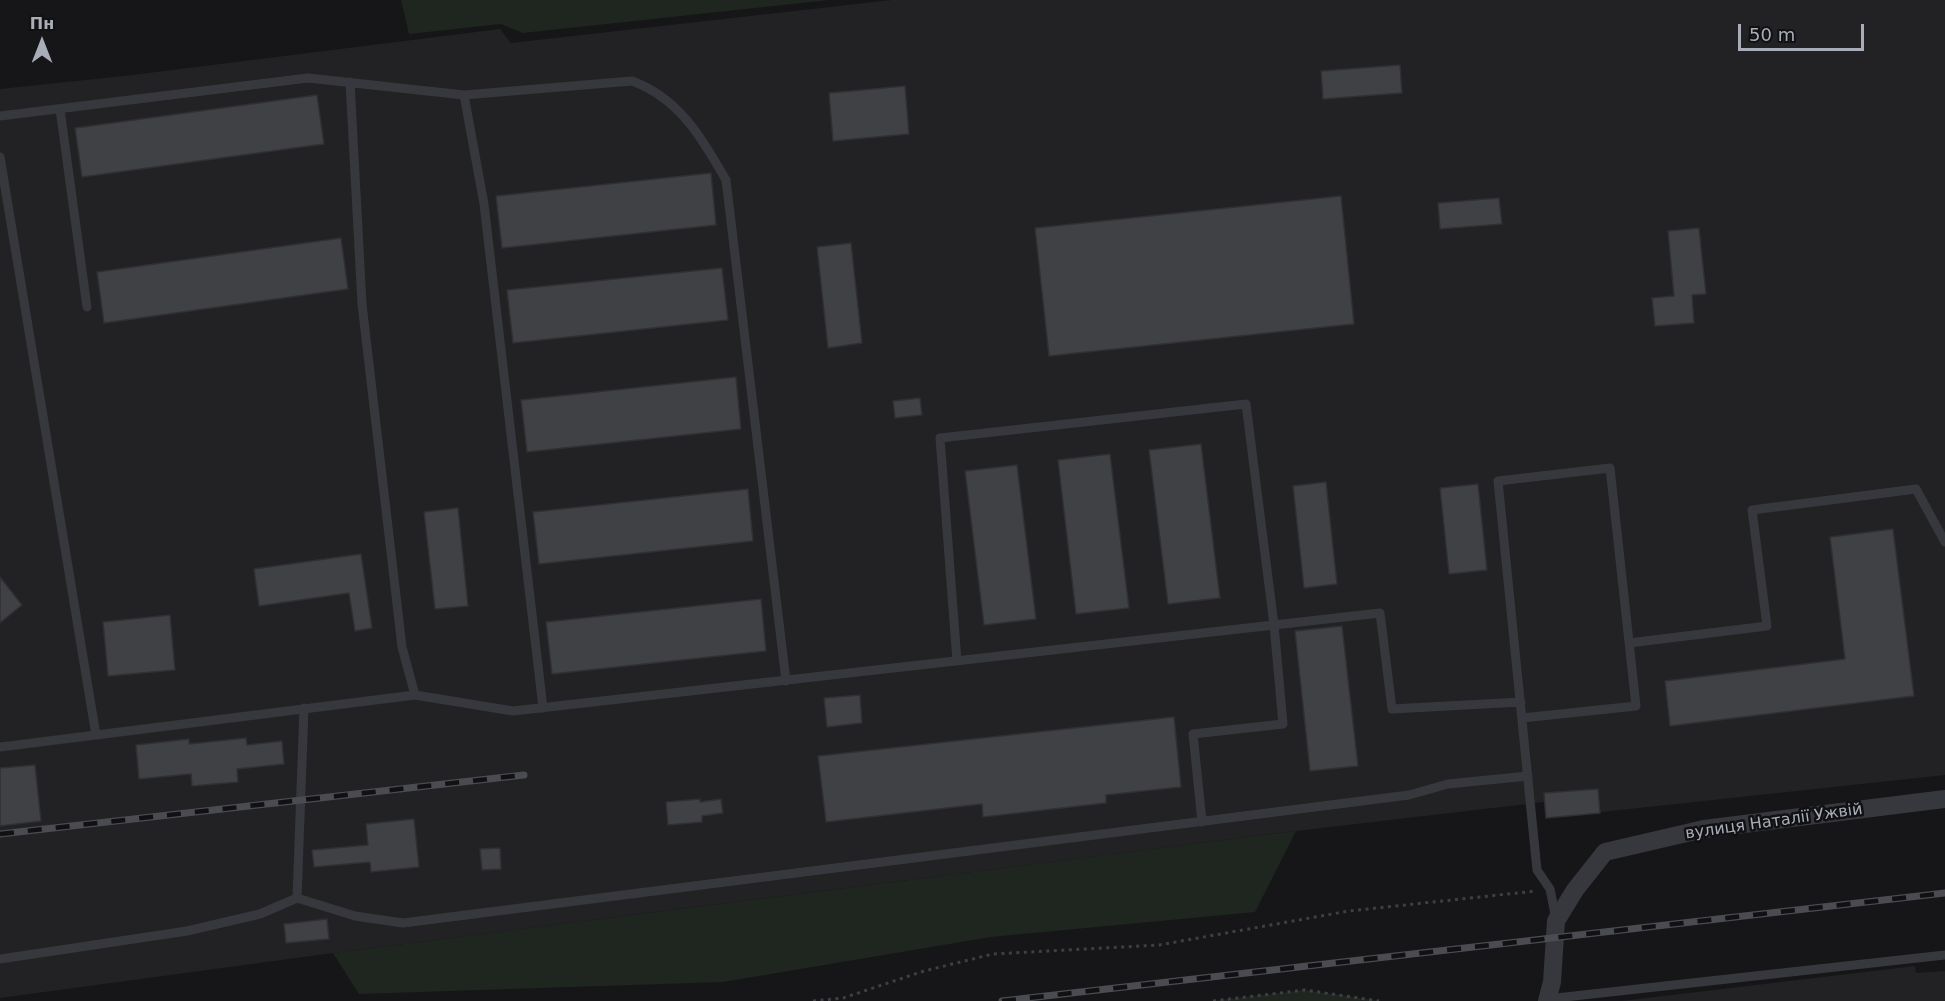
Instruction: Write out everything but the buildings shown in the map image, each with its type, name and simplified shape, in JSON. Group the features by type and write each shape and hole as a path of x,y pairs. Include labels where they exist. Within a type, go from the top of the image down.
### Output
{"street":[{"name":"вулиця Наталії Ужвій","path":"1556,921 1575,890 1605,852 1704,829 1945,799"},
{"path":"1547,1000 1552,982 1556,921"}],"lane":[{"path":"0,116 308,78 464,95 632,81 651,88 675,106 705,142 726,180 786,681"},
{"path":"350,82 362,304 402,647 415,695"},
{"path":"464,95 484,204 543,708"},
{"path":"60,109 87,307"},
{"path":"0,157 96,735"},
{"path":"957,661 940,438 1246,404 1274,625 1283,724 1193,734 1202,822"},
{"path":"1522,718 1636,706 1610,468 1498,481 1537,870 1550,890 1556,921"},
{"path":"1629,643 1767,626 1752,510 1916,489 1945,542"},
{"path":"0,747 415,695 513,711 1380,613 1392,709 1521,702"},
{"path":"297,898 304,708"},
{"path":"0,959 187,931 260,914 297,898 355,916 403,923 1409,795 1448,784 1528,776"},
{"path":"1526,872 1537,870"},
{"path":"1547,1000 1945,955"}],"path":[{"path":"813,1001 843,998 924,971 993,954 1159,945 1349,911 1550,890"},
{"path":"1213,1001 1305,990 1379,1001"}],"shaded area":[{"path":"401,0 829,0 523,33 501,24 409,34"},
{"path":"892,0 1945,0 1945,775 1546,818 1544,802 1296,831 333,953 0,998 0,89 124,76 500,29 511,43"},
{"path":"1296,831 1255,912 991,937 723,982 359,994 333,953"},
{"path":"1915,966 1916,973 1945,971 1945,1001 1622,1001"},
{"path":"1305,990 1379,1001 1213,1001"}],"railway":[{"path":"0,834 524,775"},
{"path":"1002,1001 1945,893"}]}
